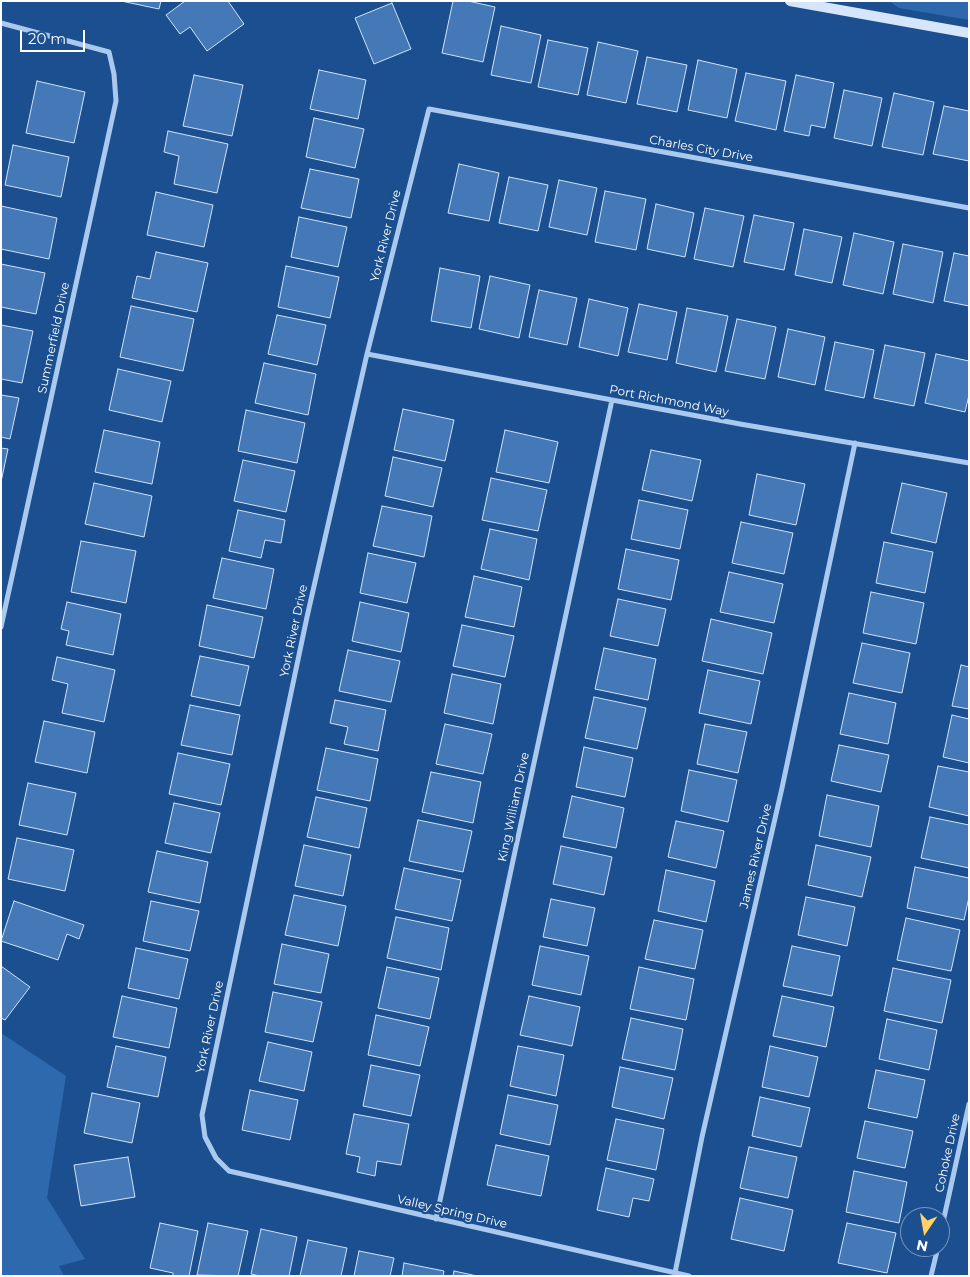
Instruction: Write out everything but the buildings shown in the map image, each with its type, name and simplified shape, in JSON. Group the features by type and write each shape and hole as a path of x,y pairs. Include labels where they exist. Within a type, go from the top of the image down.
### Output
{"main road":[{"path":"790,1 969,33"}],"street":[{"name":"Summerfield Drive","path":"1,23 109,52 114,74 116,101 1,627"},
{"name":"Charles City Drive","path":"429,109 969,208"},
{"name":"York River Drive","path":"216,1158 205,1137 202,1115 305,627 367,354 429,109"},
{"name":"Port Richmond Way","path":"367,354 740,424 969,463"},
{"name":"King William Drive","path":"436,1219 612,400"},
{"name":"James River Drive","path":"675,1272 702,1137 782,788 854,443"},
{"name":"Cohoke Drive","path":"946,1207 969,1104"},
{"name":"Valley Spring Drive","path":"216,1158 228,1171 689,1276"},
{"path":"931,1276 936,1257"}],"shaded area":[{"path":"889,1 969,1 969,20 899,8"},
{"path":"1,1033 66,1076 47,1198 85,1259 59,1266 64,1276 1,1276"}]}
